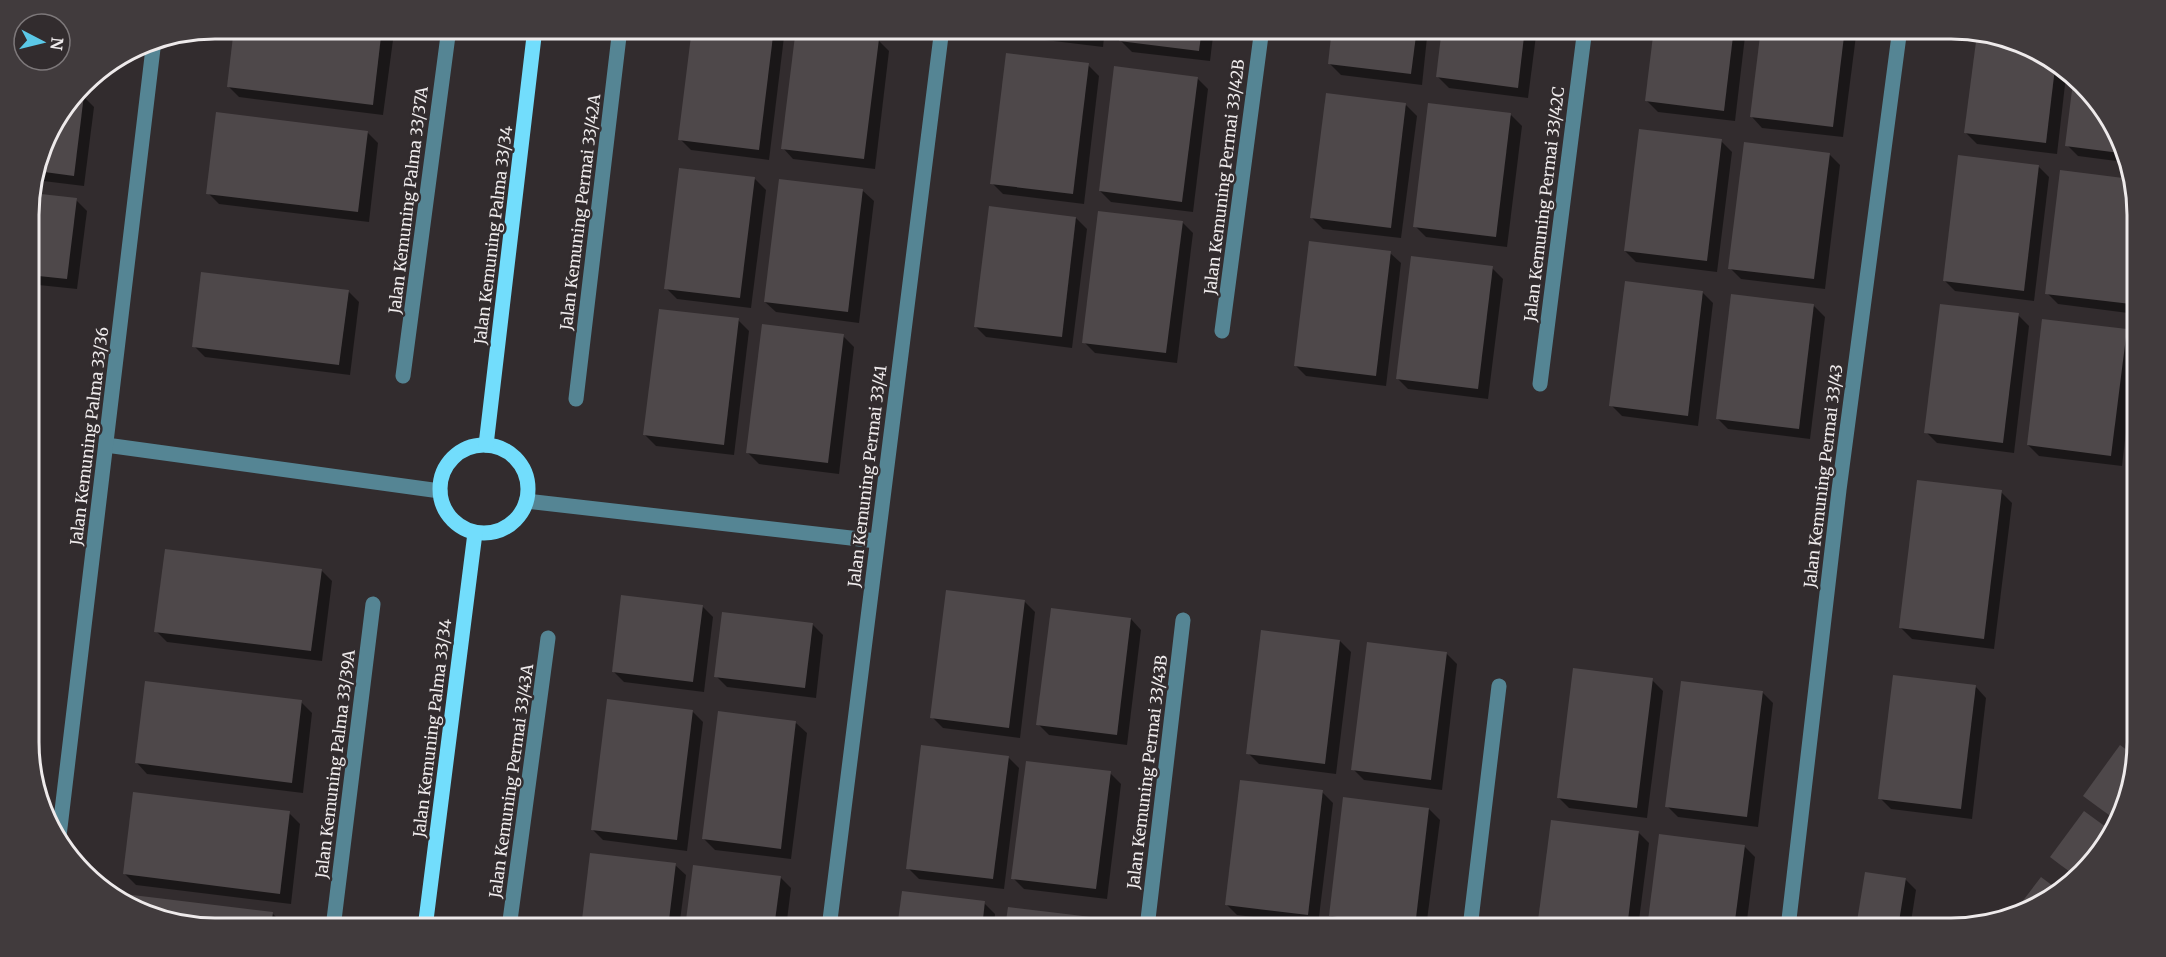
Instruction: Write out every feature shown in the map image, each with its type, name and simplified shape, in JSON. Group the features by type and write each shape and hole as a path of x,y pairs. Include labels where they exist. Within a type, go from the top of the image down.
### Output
{"main road":[{"name":"Jalan Kemuning Palma 33/34","path":"486,445 534,39"},
{"path":"486,445 499,448 520,464 528,488 526,501 513,523 495,532 475,533 461,528 450,518 442,506 440,491 441,476 453,458 472,446 486,445"},
{"name":"Jalan Kemuning Palma 33/34","path":"426,918 475,533"}],"street":[{"name":"Jalan Kemuning Palma 33/37A","path":"403,376 448,39"},
{"name":"Jalan Kemuning Permai 33/42A","path":"576,399 619,39"},
{"name":"Jalan Kemuning Permai 33/41","path":"830,918 941,39"},
{"name":"Jalan Kemuning Permai 33/42B","path":"1222,331 1261,39"},
{"name":"Jalan Kemuning Permai 33/42C","path":"1540,384 1584,39"},
{"name":"Jalan Kemuning Permai 33/43","path":"1789,918 1839,490 1899,39"},
{"name":"Jalan Kemuning Palma 33/36","path":"60,825 153,50"},
{"path":"106,446 440,491"},
{"path":"526,501 877,541"},
{"name":"Jalan Kemuning Palma 33/39A","path":"334,918 373,604"},
{"name":"Jalan Kemuning Permai 33/43B","path":"1148,918 1184,620"},
{"name":"Jalan Kemuning Permai 33/43A","path":"510,918 548,638"},
{"path":"1471,918 1498,686"}],"building":[{"path":"233,39 381,39 373,105 227,87"},
{"path":"691,39 773,39 759,150 678,140"},
{"path":"795,39 879,39 864,159 781,149"},
{"path":"1119,39 1201,39 1199,51 1119,41"},
{"path":"1331,39 1416,39 1411,74 1328,64"},
{"path":"1441,39 1524,39 1518,88 1436,77"},
{"path":"1653,39 1733,39 1724,111 1645,101"},
{"path":"1760,39 1844,39 1833,127 1750,117"},
{"path":"1976,41 2018,52 2054,73 2046,143 1964,133"},
{"path":"1006,53 1089,63 1073,194 990,184"},
{"path":"1114,66 1198,77 1182,202 1099,191"},
{"path":"2072,87 2091,108 2115,152 2065,146"},
{"path":"1326,93 1406,103 1391,228 1310,218"},
{"path":"84,98 74,176 44,172 52,148 63,127"},
{"path":"1428,103 1511,113 1496,237 1413,227"},
{"path":"216,112 368,131 358,212 206,194"},
{"path":"1639,129 1722,139 1707,261 1624,251"},
{"path":"1744,142 1830,153 1814,279 1728,269"},
{"path":"1958,155 2039,165 2024,291 1943,281"},
{"path":"679,168 755,177 740,298 664,289"},
{"path":"2060,170 2123,178 2127,215 2127,304 2045,294"},
{"path":"779,179 863,189 848,312 764,302"},
{"path":"40,194 77,198 67,279 39,276"},
{"path":"989,206 1076,217 1062,337 974,327"},
{"path":"1098,211 1183,221 1166,353 1082,343"},
{"path":"1309,241 1391,251 1376,376 1294,366"},
{"path":"1411,256 1493,266 1478,389 1396,379"},
{"path":"201,272 349,290 339,365 192,347"},
{"path":"1625,281 1703,291 1688,416 1609,406"},
{"path":"1731,294 1814,304 1799,429 1716,419"},
{"path":"1940,304 2019,313 2003,443 1924,433"},
{"path":"659,309 739,318 724,445 643,435"},
{"path":"2042,319 2127,329 2111,456 2027,445"},
{"path":"762,324 844,334 828,463 746,453"},
{"path":"1917,480 2002,490 1984,639 1899,628"},
{"path":"165,549 322,569 311,651 154,632"},
{"path":"946,590 1025,600 1009,728 930,718"},
{"path":"621,595 703,605 693,682 612,672"},
{"path":"1051,608 1131,618 1117,735 1036,725"},
{"path":"722,612 813,623 805,688 714,677"},
{"path":"1261,630 1340,640 1325,764 1246,754"},
{"path":"1367,642 1447,652 1431,780 1351,770"},
{"path":"1573,668 1653,678 1637,808 1557,798"},
{"path":"1893,675 1976,685 1961,809 1878,799"},
{"path":"145,681 302,700 292,783 135,763"},
{"path":"1681,681 1763,691 1747,817 1665,807"},
{"path":"607,699 693,710 677,840 591,830"},
{"path":"718,711 796,721 781,849 702,839"},
{"path":"921,745 1009,756 993,879 906,869"},
{"path":"2120,745 2126,750 2124,776 2110,816 2083,796"},
{"path":"1026,761 1111,771 1096,889 1011,879"},
{"path":"1240,780 1323,790 1308,915 1225,905"},
{"path":"133,792 290,811 280,894 123,874"},
{"path":"1343,797 1429,808 1416,918 1329,916"},
{"path":"2084,811 2105,826 2091,849 2070,872 2050,857"},
{"path":"1551,820 1639,831 1628,918 1538,918"},
{"path":"1659,834 1745,845 1735,918 1648,918"},
{"path":"590,853 676,863 669,918 582,918"},
{"path":"693,865 781,876 775,918 686,918"},
{"path":"1865,872 1906,878 1900,918 1857,918"},
{"path":"2041,877 2052,886 2039,894 2021,904"},
{"path":"902,891 985,901 983,918 898,918"},
{"path":"128,894 273,912 272,918 203,918 169,912 148,905"},
{"path":"1008,907 1091,917 1091,918 1006,918"}]}
